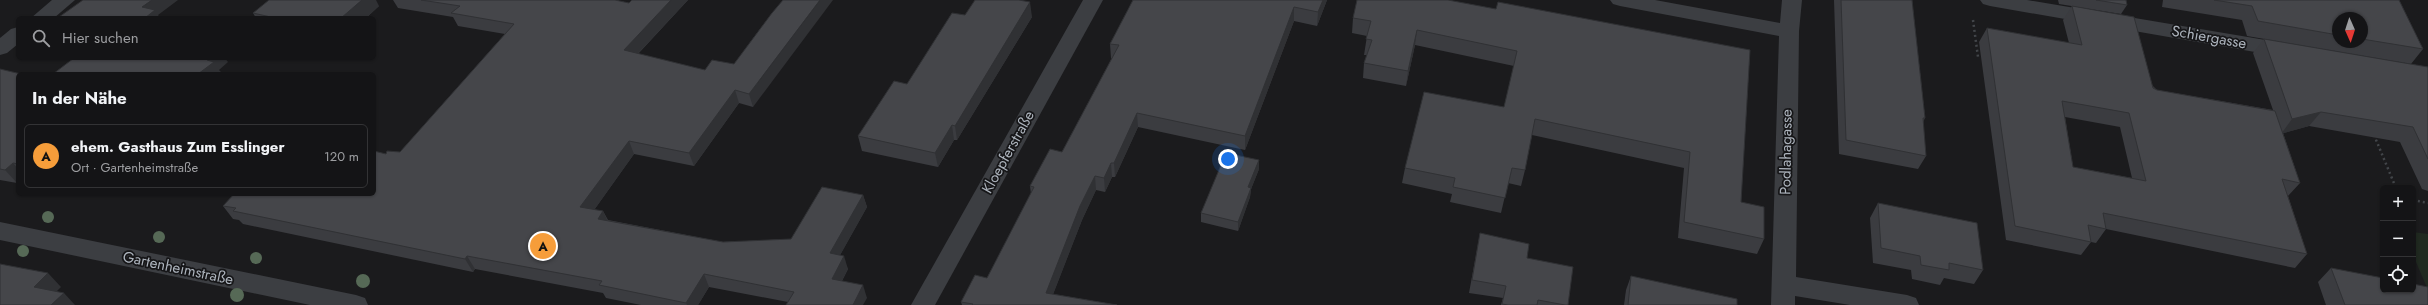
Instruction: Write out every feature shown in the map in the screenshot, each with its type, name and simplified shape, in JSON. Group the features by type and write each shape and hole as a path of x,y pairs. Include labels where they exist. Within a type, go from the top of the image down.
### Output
{"street":[{"path":"44,16 65,0"},
{"name":"Kloepferstraße","path":"923,305 1093,0"},
{"path":"1620,0 1789,31"},
{"name":"Podlahagasse","path":"1783,294 1789,31 1792,0"},
{"name":"Schiergasse","path":"1990,0 2304,54"},
{"path":"0,48 16,36"},
{"name":"Gartenheimstraße","path":"0,231 356,305"},
{"path":"1783,294 1907,305"}],"path":[{"path":"1973,14 1978,57"},
{"path":"2373,131 2395,185"},
{"path":"2416,201 2428,203"}],"shaded area":[{"path":"2416,232 2428,234 2428,290 2416,262"}],"building":[{"path":"83,0 152,0 142,7 155,10 148,16 60,16"},
{"path":"269,0 362,0 343,16 266,16 253,13"},
{"path":"421,0 615,0 629,3 632,0 671,0 624,50 705,70 712,60 734,64 783,0 820,0 749,94 735,90 689,153 629,141 580,207 603,211 598,219 723,242 791,239 822,187 863,195 830,253 844,256 832,279 863,285 853,305 786,305 794,292 704,274 686,303 599,285 602,281 467,256 465,259 233,211 236,208 223,206 232,196 376,196 376,152 386,154 387,151 400,152 514,24 451,13 460,6"},
{"path":"975,0 1019,0 1030,2 955,126 952,125 935,153 858,136 894,81 907,84 952,13 965,15"},
{"path":"1133,0 1323,0 1318,12 1294,7 1245,136 1137,113 1114,163 1111,163 1104,178 1095,176 1080,206 1046,293 1117,305 972,305 973,304 961,302 975,275 987,278 1034,187 1030,186 1050,149 1062,152 1119,45 1110,44"},
{"path":"1357,0 1448,0 1496,9 1498,2 1750,50 1741,202 1764,207 1764,239 1684,222 1690,152 1535,119 1525,170 1512,168 1505,198 1453,187 1455,178 1405,168 1424,92 1504,107 1517,51 1417,30 1408,71 1364,63 1372,40 1366,39 1371,21 1353,18"},
{"path":"1841,0 1912,0 1925,118 1923,118 1926,156 1846,140"},
{"path":"2096,0 2126,0 2127,5"},
{"path":"2214,0 2399,0 2423,49 2368,40 2368,12 2332,12 2332,34 2258,21 2252,6"},
{"path":"2072,6 2134,17 2153,88 2157,90 2275,111 2300,183 2282,179 2307,254 2103,213 2106,229 2088,225 2091,242 2015,226 1987,28 2082,45","holes":["2062,101 2129,113 2146,181 2073,167"]},
{"path":"2264,39 2428,67 2428,159 2413,127 2321,112 2292,119"},
{"path":"71,60 207,60 214,62 201,72 56,72"},
{"path":"0,69 16,73 16,164 13,163 5,170 0,169"},
{"path":"1226,153 1259,160 1248,187 1251,188 1238,222 1201,213"},
{"path":"1878,203 1977,223 1983,270 1949,263 1949,270 1921,265 1920,256 1881,248"},
{"path":"1480,233 1529,244 1527,258 1573,267 1568,305 1538,300 1537,305 1502,304 1506,286 1472,280"},
{"path":"0,264 48,273 34,287 64,293 51,305 0,305"},
{"path":"2331,268 2380,277 2380,293 2416,293 2416,285 2428,287 2428,305 2345,305"},
{"path":"1631,276 1737,299 1737,305 1628,305"}],"place":[{"name":"ehem. Gasthaus Zum Esslinger","path":"543,246"}]}
